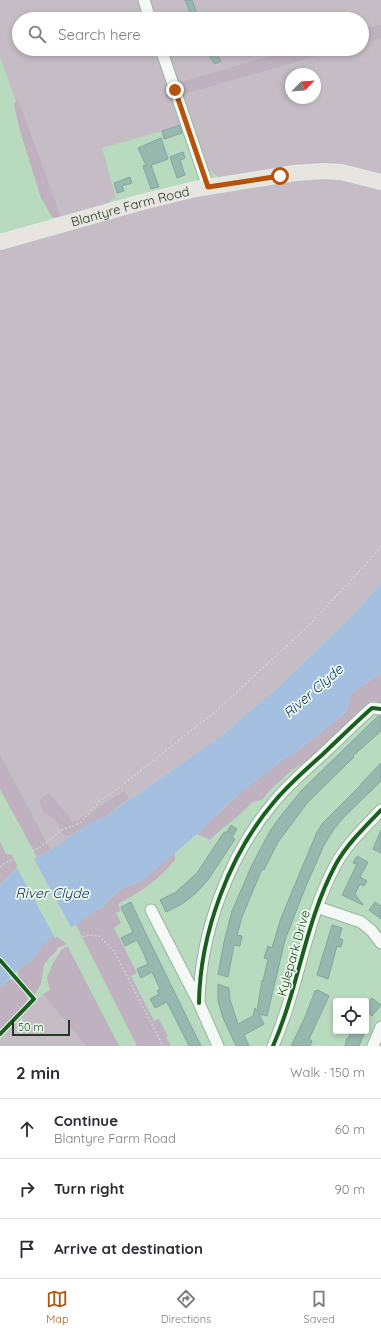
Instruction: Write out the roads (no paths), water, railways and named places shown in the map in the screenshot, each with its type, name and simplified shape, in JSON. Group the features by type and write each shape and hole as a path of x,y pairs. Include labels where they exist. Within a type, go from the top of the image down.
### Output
{"main road":[{"name":"Blantyre Farm Road","path":"0,242 160,197 208,187 323,171 341,172 381,182"}],"street":[{"path":"144,0 148,12"},
{"path":"163,56 208,187"},
{"path":"199,1003 202,966 215,911 230,872 248,837 274,802 300,775 372,708 381,709"},
{"name":"Kylepark Drive","path":"273,1046 286,1013 317,907 328,881 342,855 381,810"},
{"path":"317,907 362,922 371,930 381,943"},
{"path":"152,910 199,1003 218,1046"},
{"path":"372,1046 381,1027"}],"water":[{"name":"River Clyde","path":"381,583 381,673 352,693 346,712 292,755 282,760 239,794 197,834 142,881 123,888 110,898 102,908 94,911 76,925 55,935 44,944 32,960 26,963 0,987 0,885 18,867 51,850 88,824 106,816 220,737 274,691 353,615"}],"railway":[{"path":"0,802 130,1046"}]}
